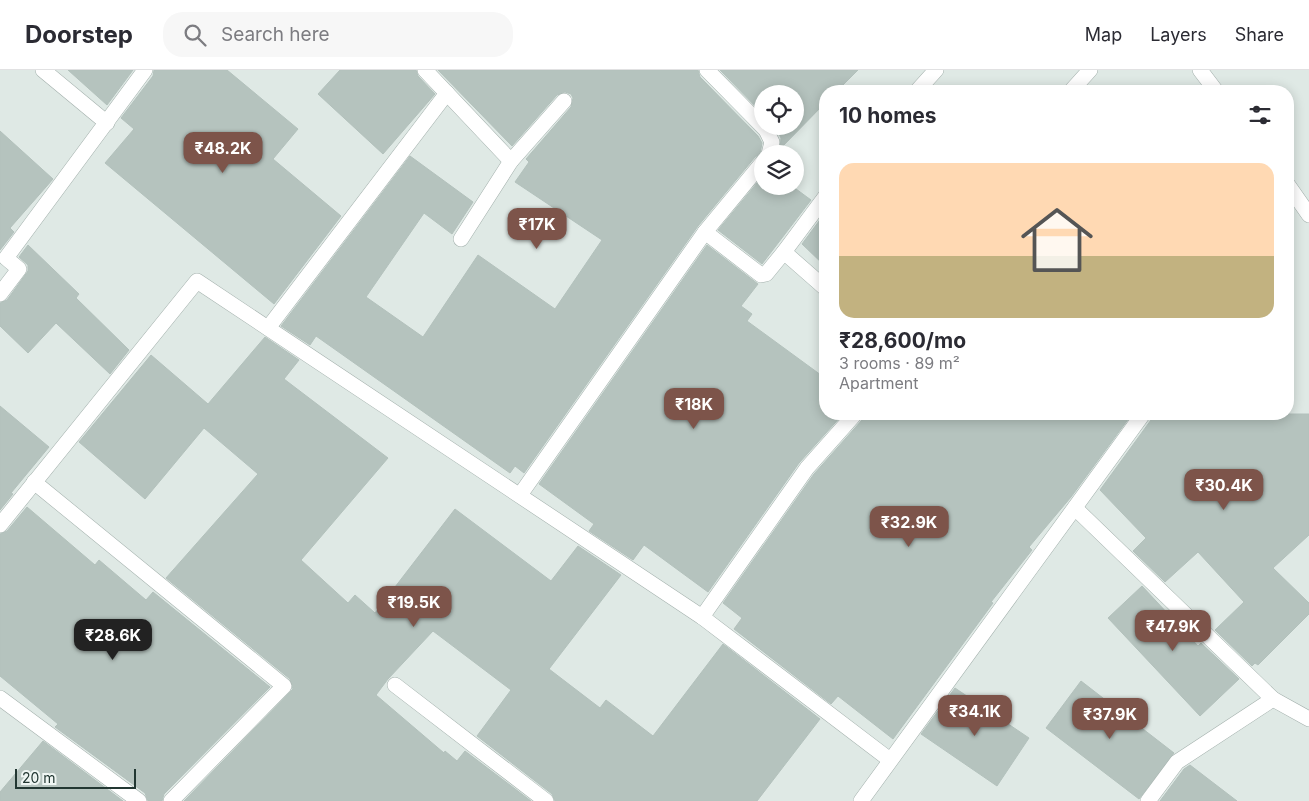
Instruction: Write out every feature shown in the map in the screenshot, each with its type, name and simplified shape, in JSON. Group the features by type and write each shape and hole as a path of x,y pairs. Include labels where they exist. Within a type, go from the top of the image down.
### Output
{"street":[{"path":"43,70 108,123"},
{"path":"0,294 19,269 6,258 146,70"},
{"path":"425,70 511,161"},
{"path":"707,70 766,130 772,142 771,145"},
{"path":"922,85 936,70"},
{"path":"1076,85 1090,70"},
{"path":"1200,70 1211,85"},
{"path":"268,328 447,93"},
{"path":"461,239 511,161 564,101"},
{"path":"520,495 704,232 754,173"},
{"path":"1294,194 1309,216"},
{"path":"704,232 761,275 766,274 819,205"},
{"path":"784,252 819,283"},
{"path":"0,525 197,280 702,617 890,760"},
{"path":"702,617 807,468 851,420"},
{"path":"861,801 1139,420"},
{"path":"34,482 284,686 171,801"},
{"path":"1075,508 1272,700 1309,719"},
{"path":"395,684 546,801"},
{"path":"0,698 138,801"},
{"path":"1148,801 1177,762 1272,700"}],"building":[{"path":"68,70 133,70 107,105"},
{"path":"154,70 227,70 298,129 273,159 341,216 274,304 105,163 134,129 121,118 153,76"},
{"path":"340,70 416,70 418,76 435,94 383,154 318,94"},
{"path":"438,70 698,70 700,77 754,132 754,135 758,136 762,143 762,145 754,145 754,158 698,226 524,473 515,466 510,473 316,336 310,345 281,326 410,156 473,202 452,234 424,213 366,297 423,337 478,255 555,309 602,240 515,182 529,162 526,159 571,107 573,98 571,94 565,92 557,95 512,146"},
{"path":"720,70 858,70 843,85 819,85 819,109 804,124 804,85 754,85 754,105"},
{"path":"0,131 53,179 10,228 14,232 0,250"},
{"path":"780,135 794,135 784,145 780,145"},
{"path":"754,187 754,195 804,195 811,200 762,264 718,230"},
{"path":"819,221 819,260 802,244"},
{"path":"28,245 79,294 76,298 129,350 110,374 56,323 28,353 0,326 0,303 7,300 28,271 28,265 19,257"},
{"path":"707,245 758,284 741,306 752,314 747,321 819,374 819,420 838,420 799,463 708,592 644,545 633,560 589,531 594,524 539,484"},
{"path":"265,337 299,360 284,379 388,458 301,560 348,603 355,595 375,613 455,509 551,581 578,546 621,575 549,669 600,708 606,700 653,736 723,644 820,719 757,801 555,801 552,794 477,736 511,690 433,631 388,679 376,695 444,753 445,751 457,761 465,751 531,801 184,801 293,689 290,679 166,578 258,474 204,428 145,499 79,442 151,355 208,404"},
{"path":"0,406 49,447 11,493 13,494 0,510"},
{"path":"1294,414 1309,414 1309,535 1273,568 1309,603 1309,614 1258,665 1255,663 1252,666 1215,630 1244,602 1198,552 1165,582 1133,551 1146,538 1100,490 1151,420 1294,420"},
{"path":"862,420 1128,420 1071,497 1029,547 1032,550 991,602 993,603 893,739 838,696 831,704 734,629 742,618 723,603 814,474"},
{"path":"27,507 95,565 99,560 146,600 153,592 270,687 164,794 162,801 148,801 145,793 55,727 58,724 0,676 0,534 7,531"},
{"path":"1142,586 1198,646 1201,643 1239,679 1200,716 1108,618"},
{"path":"1081,681 1174,753 1139,799 1046,728"},
{"path":"955,688 1029,738 997,786 921,734"},
{"path":"43,741 123,801 0,801 0,792"},
{"path":"1190,765 1237,801 1160,801 1184,769"}]}
